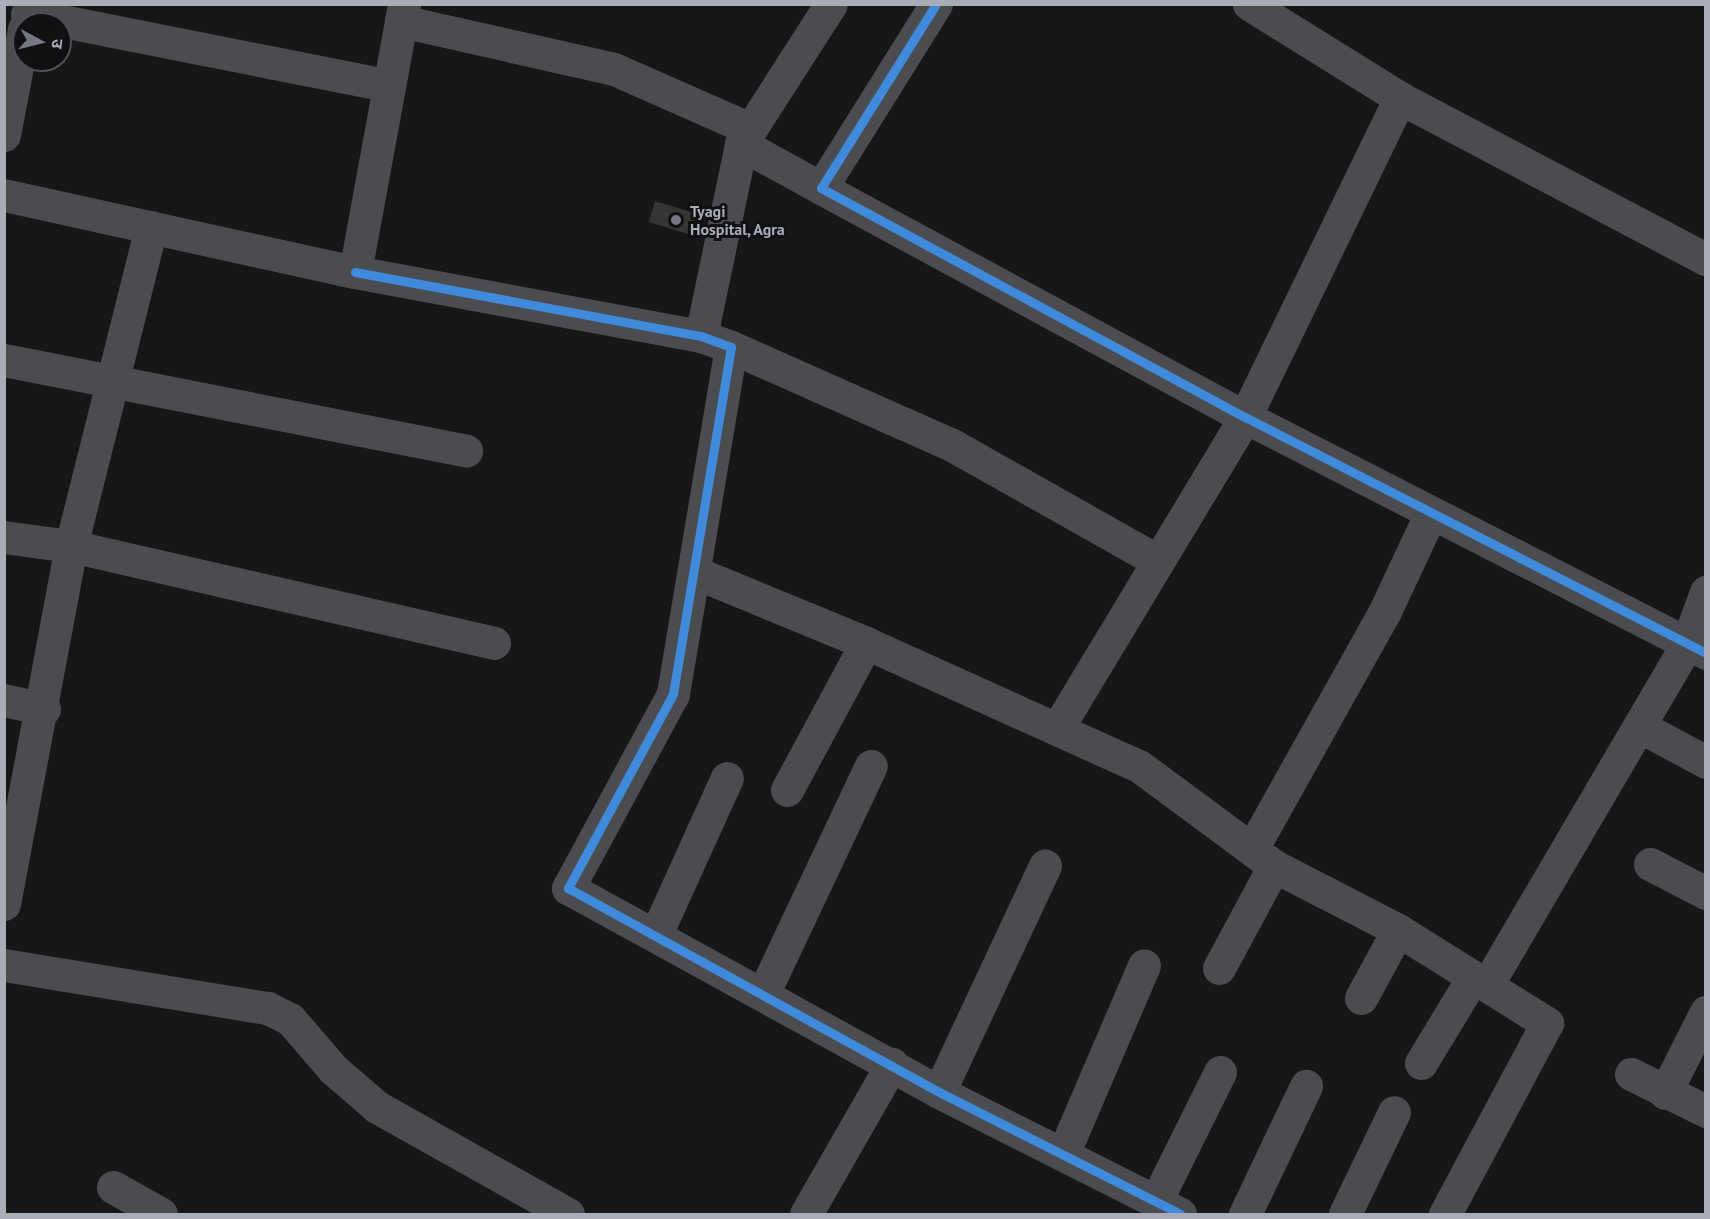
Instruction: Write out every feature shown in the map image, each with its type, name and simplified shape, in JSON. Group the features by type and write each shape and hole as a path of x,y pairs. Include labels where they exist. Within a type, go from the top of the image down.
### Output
{"street":[{"path":"831,4 745,136 716,342 694,572 673,693 568,888 657,932 939,1092 1064,1152 1168,1208 1220,1072"},
{"path":"820,189 936,4"},
{"path":"1249,4 1400,98 1706,259"},
{"path":"355,272 402,13 614,69 745,136 820,189 1245,417 1696,649"},
{"path":"72,27 389,86"},
{"path":"4,135 16,72"},
{"path":"1057,729 1245,417 1400,98"},
{"path":"4,195 355,272 716,342 952,446 1158,561"},
{"path":"4,904 44,709 71,546 117,379 151,227"},
{"path":"4,360 117,379 466,451"},
{"path":"1219,968 1263,858 1386,611 1431,513"},
{"path":"4,537 71,546 494,643"},
{"path":"694,572 866,643 1139,766 1263,858 1398,930 1547,1023 1445,1215"},
{"path":"1421,1063 1480,981 1639,726 1696,649 1706,592"},
{"path":"787,790 866,643"},
{"path":"4,700 44,709"},
{"path":"1639,726 1706,762"},
{"path":"764,992 872,766"},
{"path":"657,932 727,778"},
{"path":"1650,864 1706,893"},
{"path":"939,1092 1045,866"},
{"path":"1361,998 1398,930"},
{"path":"4,965 268,1008 290,1019 333,1069 377,1107 568,1215"},
{"path":"1064,1152 1144,965"},
{"path":"1665,1093 1706,1012"},
{"path":"806,1215 892,1064"},
{"path":"1631,1074 1665,1093 1706,1111"},
{"path":"1245,1215 1306,1086"},
{"path":"1345,1215 1394,1112"},
{"path":"113,1186 161,1215"}],"building":[{"path":"655,201 701,215 694,236 649,222"}],"cycle path":[{"path":"936,4 821,188 1245,417 1706,653"},
{"path":"355,272 701,336 731,347 673,694 568,888 939,1092 1180,1214"}],"place":[{"name":"Tyagi Hospital, Agra","path":"676,220"}]}
